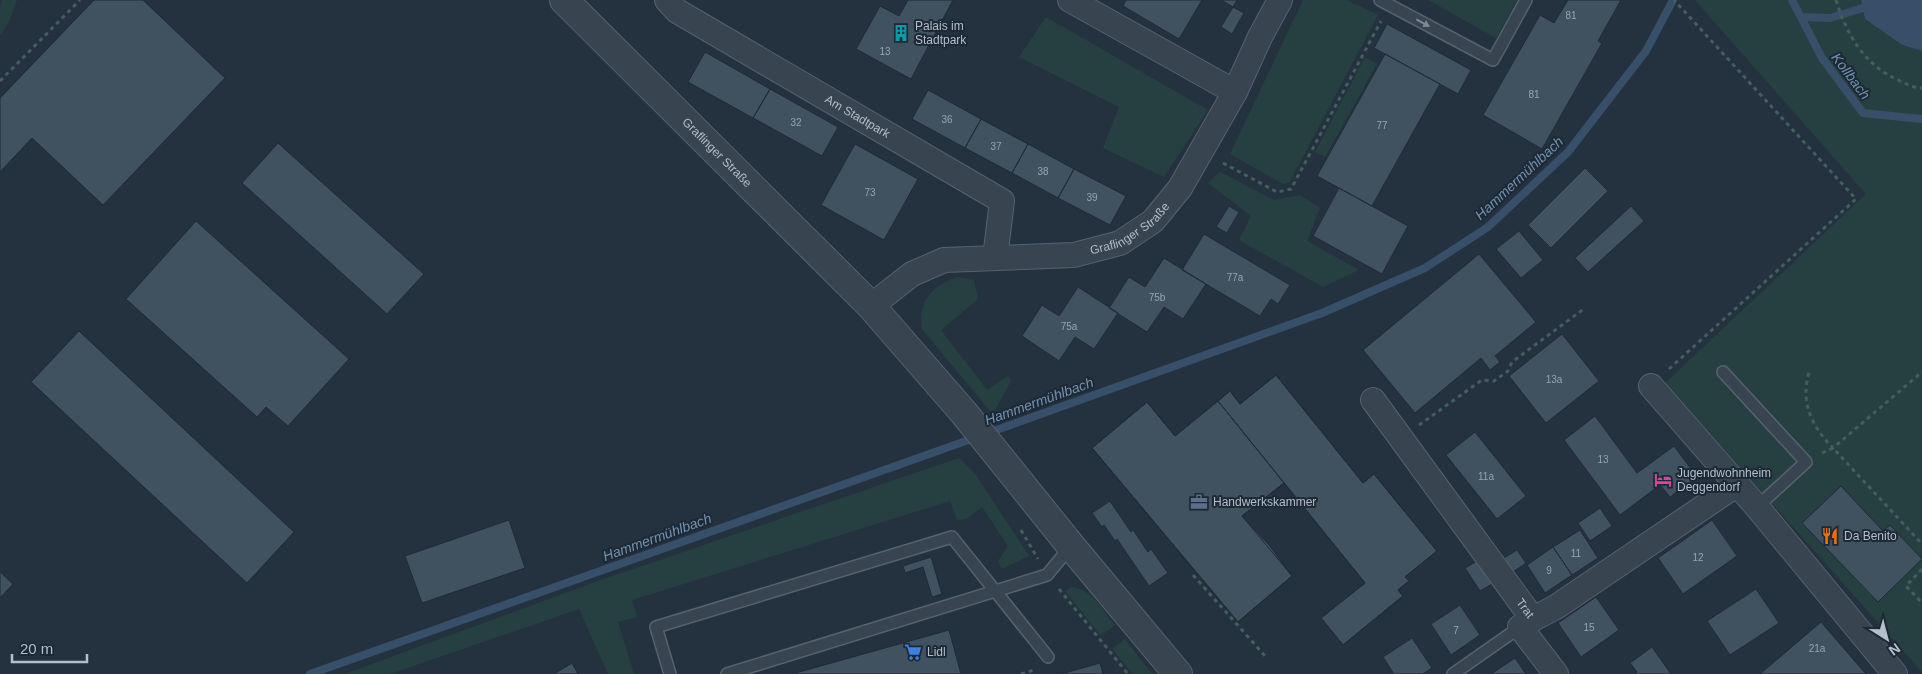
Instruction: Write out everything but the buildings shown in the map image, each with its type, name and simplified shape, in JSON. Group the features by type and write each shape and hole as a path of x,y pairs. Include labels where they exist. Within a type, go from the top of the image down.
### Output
{"street":[{"name":"Graflinger Straße","path":"564,0 871,306 1000,456 1178,674"},
{"name":"Am Stadtpark","path":"667,0 678,11 1002,201 995,258"},
{"path":"1070,0 1234,92"},
{"name":"Graflinger Straße","path":"871,306 912,274 944,260 1074,255 1120,244 1153,221 1180,188 1234,92 1280,0"},
{"path":"1651,386 1757,507 1895,674"},
{"name":"Trat","path":"1373,400 1401,438 1526,623 1556,674"},
{"name":"Trat","path":"1526,623 1556,606 1736,485"}],"lane":[{"path":"1385,2 1493,60 1526,0"},
{"path":"1722,372 1806,462 1757,507"},
{"path":"670,674 656,627 952,537 1048,657"},
{"path":"727,674 1047,574 1072,546"},
{"path":"1453,674 1526,623"}],"path":[{"path":"0,81 80,0"},
{"path":"1651,386 1856,199 1674,0"},
{"path":"1201,151 1277,192 1291,189 1385,2"},
{"path":"1837,2 1849,35 1863,54 1888,76 1917,88 1922,88"},
{"path":"1401,438 1482,380 1494,381 1508,371 1512,362 1585,308"},
{"path":"1809,372 1806,383 1808,406 1814,425 1821,436 1922,544"},
{"path":"1806,462 1833,448 1922,372"},
{"path":"1922,569 1906,586 1922,603"},
{"path":"1193,575 1266,657"}],"green space":[{"path":"2,0 17,0 8,24 0,35 0,8"},
{"path":"1303,0 1347,0 1378,15 1289,183 1283,184 1230,154"},
{"path":"1428,0 1517,0 1496,38"},
{"path":"1695,0 1861,0 1865,19 1902,45 1922,51 1922,672 1665,383 1866,194"},
{"path":"1046,17 1208,110 1164,177 1103,148 1119,107 1019,57"},
{"path":"1365,57 1377,64 1325,157 1315,152"},
{"path":"1220,172 1274,200 1300,195 1320,208 1307,241 1359,270 1323,287 1239,240 1251,216 1208,183"},
{"path":"957,277 974,280 978,299 941,330 987,390 1008,376 1011,381 995,410 991,412 922,329 922,310 928,296 940,285"},
{"path":"959,458 976,475 1029,556 1002,569 998,561 1008,546 982,507 966,519 957,520 950,501 632,600 637,617 618,622 634,674 608,674 579,609 390,674 345,674 598,581"},
{"path":"1071,587 1085,591 1091,596 1115,625 1101,636 1065,591"},
{"path":"1125,639 1152,674 1133,674 1112,649"}],"water":[{"path":"1861,0 1922,0 1922,51 1902,45 1865,19"}],"waterway":[{"name":"Hammermühlbach","path":"988,433 1322,313 1425,268 1488,227 1568,152 1646,51 1673,0"},
{"name":"Kollbach","path":"1792,0 1822,58 1863,113 1922,119"},
{"path":"1801,17 1830,18 1863,8"},
{"name":"Hammermühlbach","path":"310,674 977,437"}],"place":[{"name":"Palais im Stadtpark","path":"901,33"},
{"name":"Jugendwohnheim Deggendorf","path":"1663,480"},
{"name":"Handwerkskammer","path":"1199,502"},
{"name":"Da Benito","path":"1830,536"},
{"name":"Lidl","path":"913,652"}]}
